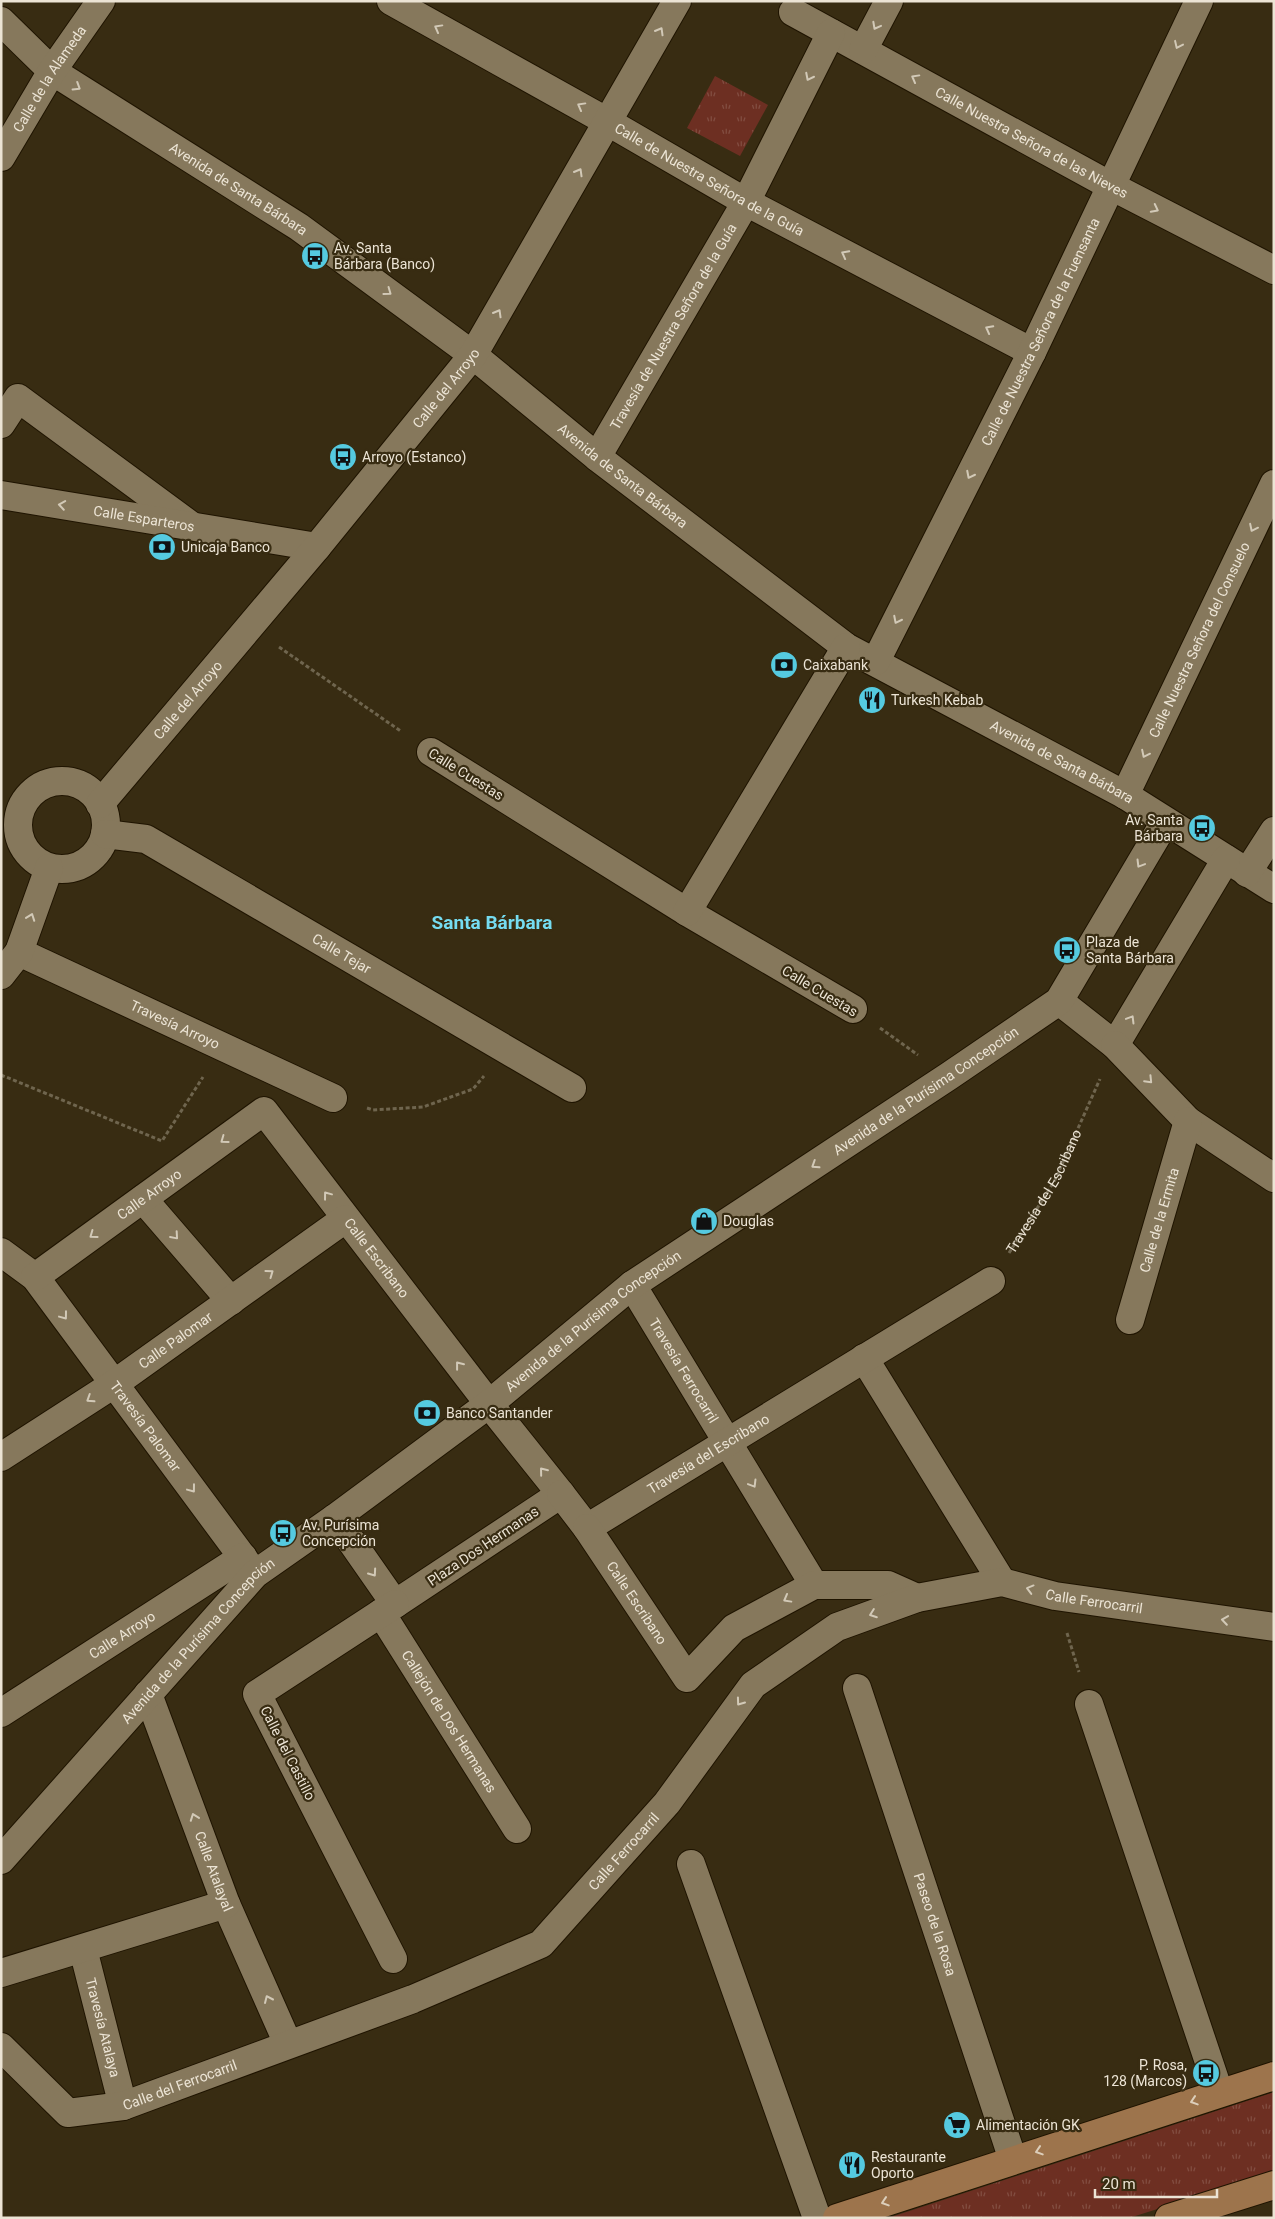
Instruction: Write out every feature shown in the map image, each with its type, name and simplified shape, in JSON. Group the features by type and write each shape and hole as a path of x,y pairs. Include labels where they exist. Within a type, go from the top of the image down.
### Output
{"main road":[{"path":"837,2218 1219,2092 1274,2076"},
{"path":"1169,2218 1274,2184"}],"street":[{"name":"Calle de la Alameda","path":"1,157 52,71 101,1"},
{"name":"Calle de Nuestra Señora de la Guía","path":"391,1 608,122 746,202 1032,352"},
{"name":"Calle del Arroyo","path":"100,804 317,547 474,355 677,1"},
{"path":"864,50 889,1"},
{"name":"Calle de Nuestra Señora de la Fuensanta","path":"876,661 1032,352 1200,1"},
{"name":"Calle Nuestra Señora de las Nieves","path":"793,12 1111,186 1274,270"},
{"name":"Avenida de Santa Bárbara","path":"1,20 52,71 299,227 474,355 596,457 846,647 876,661 1125,795 1274,890"},
{"name":"Travesía de Nuestra Señora de la Guía","path":"596,457 746,202 831,33"},
{"path":"1,424 18,398 192,527"},
{"name":"Calle Nuestra Señora del Consuelo","path":"1125,795 1274,484"},
{"name":"Calle Esparteros","path":"1,495 317,547"},
{"path":"687,912 846,647"},
{"name":"Calle Cuestas","path":"431,752 687,912 853,1009"},
{"path":"55,782 68,782 81,786 92,793 100,804 106,824 100,848 78,866 64,869 50,868 38,862 28,853 22,843 19,831 10,820 31,794 42,786 55,782"},
{"path":"1165,822 1059,1001 1115,1045 1188,1121 1274,1178"},
{"path":"1115,1045 1236,866 1274,831"},
{"name":"Calle Tejar","path":"105,834 146,840 572,1088"},
{"path":"1,976 19,952 50,868"},
{"name":"Travesía Arroyo","path":"19,952 332,1098"},
{"name":"Avenida de la Purísima Concepción","path":"1,1860 148,1694 249,1566 335,1518 489,1404 632,1285 949,1076 1059,1001"},
{"name":"Calle Arroyo","path":"35,1277 264,1111"},
{"name":"Calle Escribano","path":"264,1111 345,1219 489,1404"},
{"name":"Calle de la Ermita","path":"1130,1320 1188,1121"},
{"path":"143,1199 231,1301"},
{"name":"Calle Palomar","path":"1,1458 114,1384 345,1219"},
{"name":"Travesía Palomar","path":"1,1252 35,1277 249,1566"},
{"name":"Travesía del Escribano","path":"587,1528 992,1281"},
{"name":"Travesía Ferrocarril","path":"632,1285 814,1585"},
{"path":"864,1358 1002,1582"},
{"path":"489,1404 587,1528"},
{"name":"Plaza Dos Hermanas","path":"388,1609 561,1494"},
{"path":"335,1518 388,1609"},
{"name":"Calle Escribano","path":"587,1528 687,1678 734,1628 814,1585"},
{"name":"Calle Arroyo","path":"1,1713 249,1566"},
{"name":"Calle Ferrocarril","path":"288,2044 413,1999 541,1944 667,1803 753,1685 837,1627 918,1598 1002,1582 1055,1596 1274,1627"},
{"path":"814,1585 888,1585 918,1598"},
{"name":"Callejón de Dos Hermanas","path":"388,1609 517,1829"},
{"name":"Calle del Castillo","path":"388,1609 257,1694 393,1960"},
{"name":"Paseo de la Rosa","path":"857,1688 1013,2160"},
{"name":"Calle Atalayal","path":"148,1694 226,1904 288,2044"},
{"path":"1089,1704 1219,2092"},
{"path":"691,1864 817,2218"},
{"path":"1,1973 226,1904"},
{"name":"Travesía Atalaya","path":"83,1949 123,2106"},
{"name":"Calle del Ferrocarril","path":"1,2047 68,2112 123,2106 288,2044"}],"path":[{"name":"Calle Cuestas","path":"250,627 431,752"},
{"name":"Calle Cuestas","path":"853,1009 949,1076"},
{"name":"Travesía del Escribano","path":"992,1281 1055,1180 1115,1045"},
{"path":"1,1075 162,1141 222,1046"},
{"path":"332,1098 373,1110 423,1107 474,1089 508,1050"},
{"path":"1055,1596 1089,1704"}],"green space":[{"path":"715,76 768,105 740,156 687,128"},
{"path":"1274,2092 1274,2172 1129,2218 888,2218"}],"place":[{"name":"Av. Santa Bárbara (Banco)","path":"315,256"},
{"name":"Arroyo (Estanco)","path":"343,457"},
{"name":"Unicaja Banco","path":"162,547"},
{"name":"Caixabank","path":"784,665"},
{"name":"Turkesh Kebab","path":"872,700"},
{"name":"Av. Santa Bárbara","path":"1202,828"},
{"name":"Plaza de Santa Bárbara","path":"1067,950"},
{"name":"Douglas","path":"704,1221"},
{"name":"Banco Santander","path":"427,1413"},
{"name":"Av. Purísima Concepción","path":"283,1533"},
{"name":"P. Rosa, 128 (Marcos)","path":"1206,2073"},
{"name":"Alimentación GK","path":"957,2125"},
{"name":"Restaurante Oporto","path":"852,2165"}],"district":[{"name":"Santa Bárbara","path":"492,922"}]}
